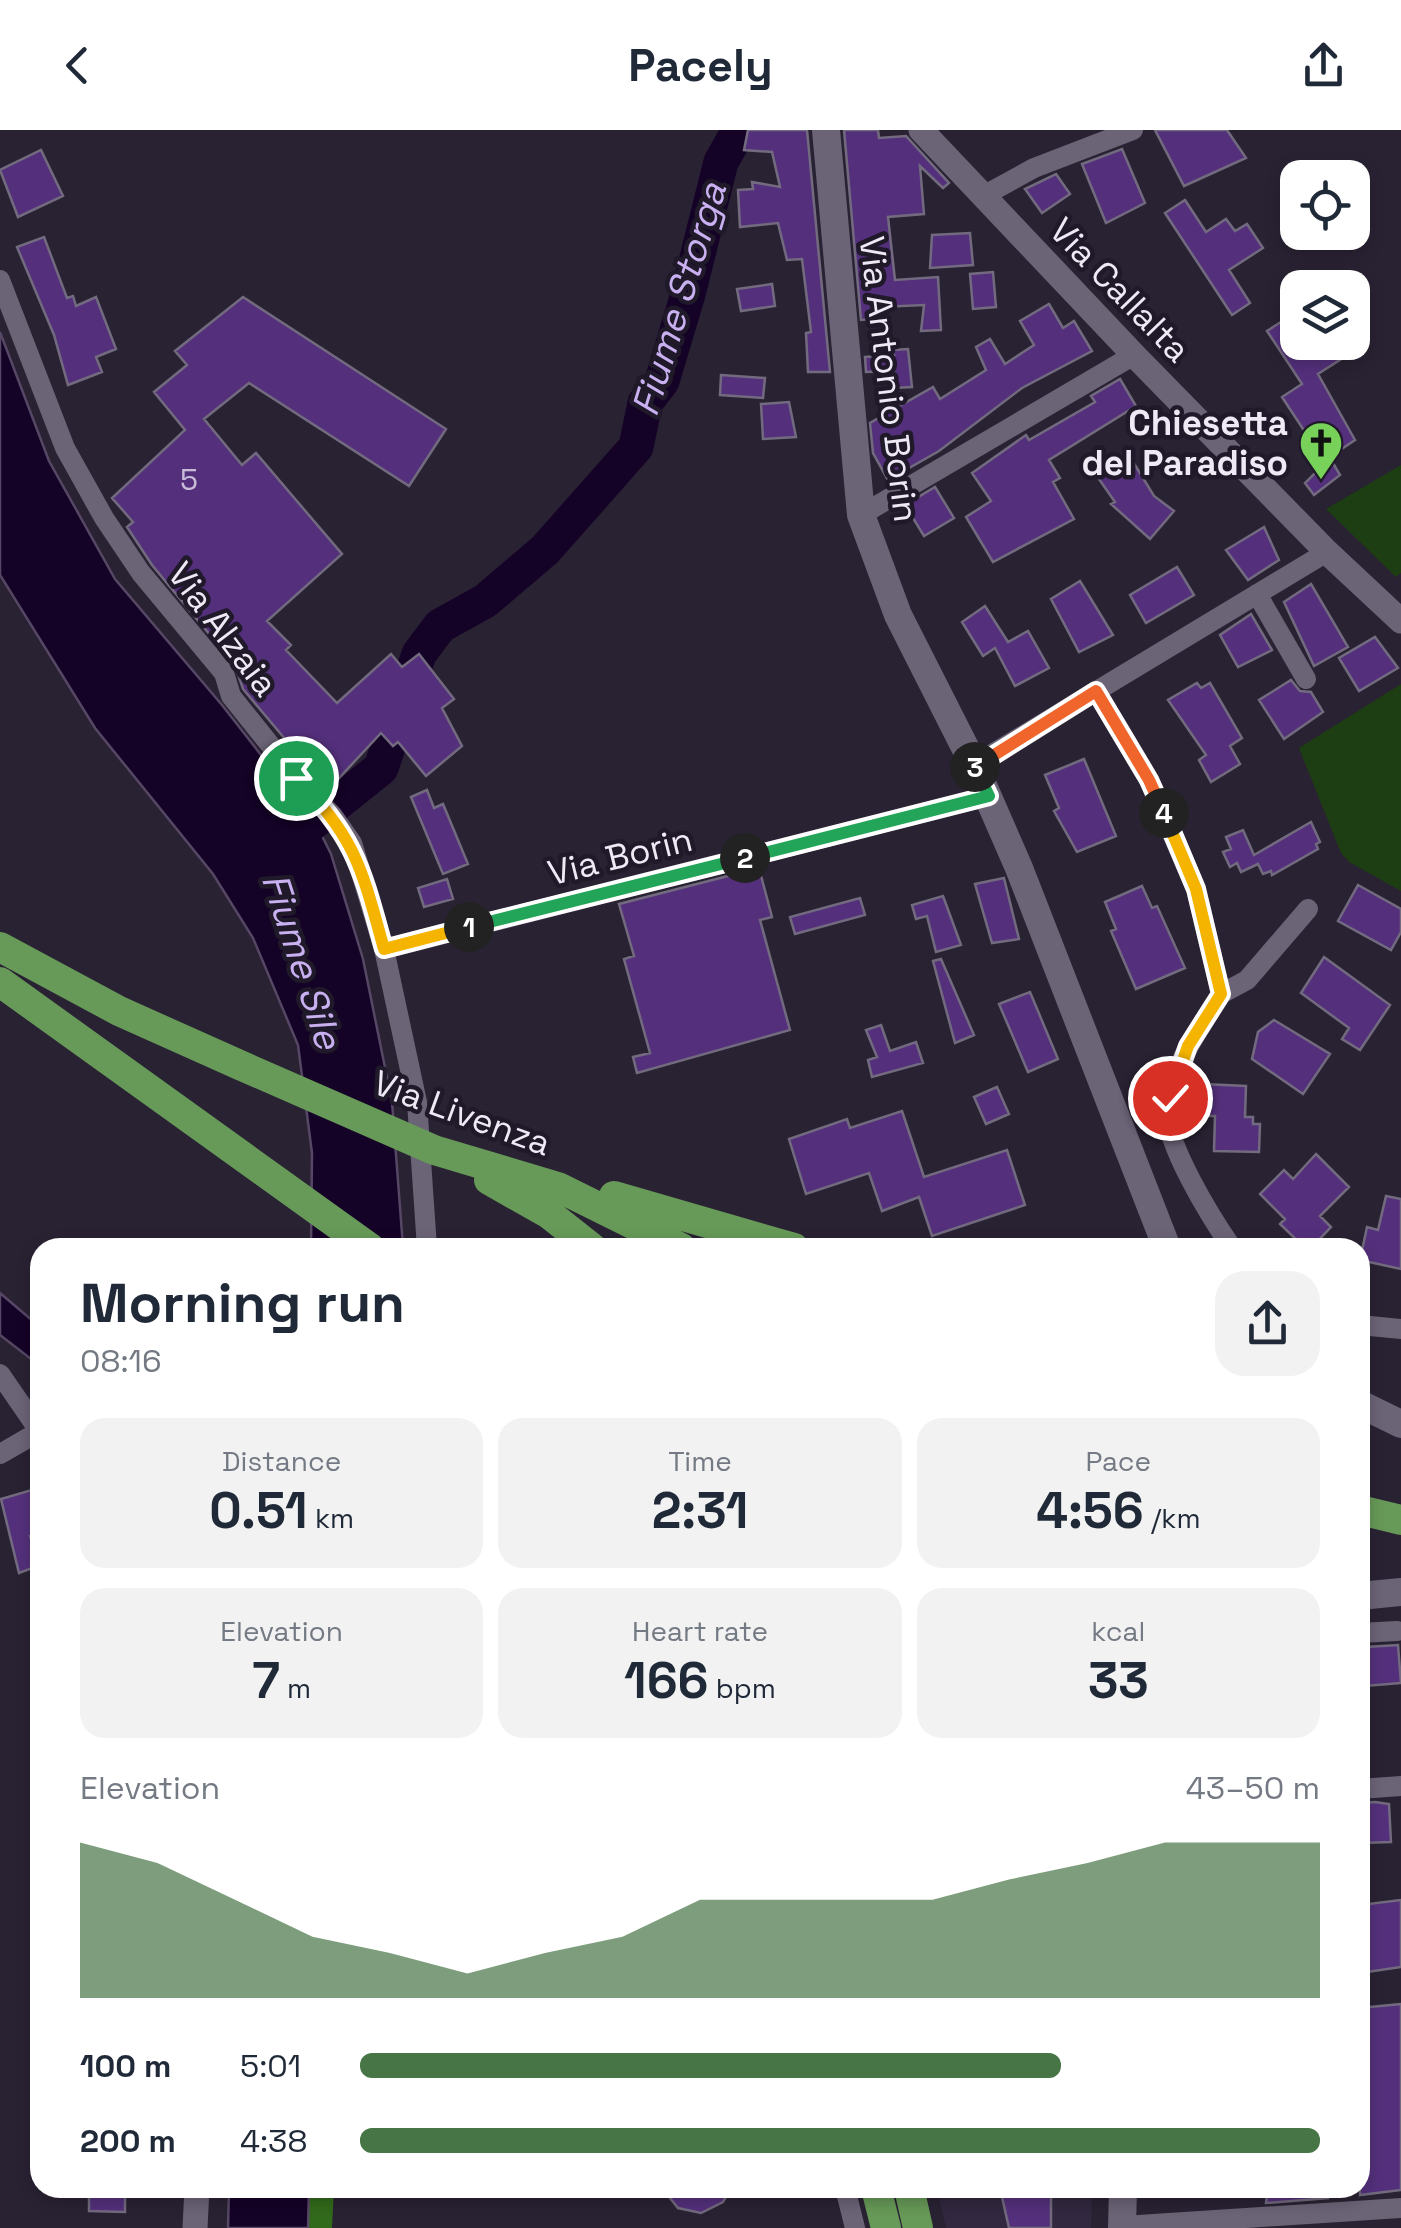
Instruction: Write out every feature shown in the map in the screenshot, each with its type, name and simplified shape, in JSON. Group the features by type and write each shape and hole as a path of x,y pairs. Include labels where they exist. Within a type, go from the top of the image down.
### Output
{"highway":[{"name":"Via Livenza","path":"0,947 119,1011 434,1150 558,1186 661,1238"},
{"path":"0,982 356,1238"},
{"path":"434,1150 549,1214 579,1238"},
{"path":"558,1186 577,1185 760,1238"},
{"path":"1370,1512 1401,1520"},
{"path":"878,2198 886,2228"},
{"path":"911,2198 918,2228"}],"main road":[{"name":"Via Antonio Borin","path":"826,130 861,515 898,616 989,796 1161,1238"},
{"path":"1370,1409 1401,1424"},
{"path":"1370,1595 1401,1592"},
{"path":"1122,2198 1122,2227"}],"street":[{"name":"Via Callalta","path":"921,130 1134,355 1327,552 1401,621"},
{"path":"983,196 1034,168 1132,130"},
{"name":"Via Alzaia","path":"0,280 64,448 104,518 140,573 224,673 231,696 327,808 352,844 384,949 417,1102 426,1238"},
{"path":"861,515 1134,355"},
{"path":"974,764 1327,552"},
{"path":"1258,594 1306,678"},
{"path":"1096,691 1149,780 1196,889 1221,994"},
{"name":"Via Borin","path":"384,949 989,796"},
{"path":"1225,1238 1193,1191 1166,1109 1188,1046 1221,994 1248,980 1308,910"},
{"path":"1370,1326 1401,1329"},
{"path":"0,1374 30,1418"},
{"path":"0,1454 30,1438"},
{"path":"1370,1632 1397,1631"},
{"path":"1370,1788 1401,1786"},
{"path":"195,2228 196,2198"},
{"path":"847,2198 854,2228"},
{"path":"1122,2227 1401,2208"}],"shaded area":[{"path":"939,2198 1092,2198 1091,2228 946,2228"}],"green space":[{"path":"1401,465 1401,573 1396,577 1326,509"},
{"path":"1401,684 1401,891 1349,862 1341,853 1299,748"},
{"path":"309,2198 334,2198 332,2228 308,2228"}],"water":[{"name":"Fiume Sile","path":"0,332 49,461 115,579 222,705 318,828 331,854 363,959 392,1102 402,1238 311,1238 312,1153 298,1045 253,938 213,874 95,728 0,575"},
{"path":"0,1293 30,1318 30,1358 0,1335"},
{"path":"229,2198 309,2198 308,2228 228,2228"}],"building":[{"path":"748,130 807,130 830,372 808,372 806,333 811,332 802,259 787,260 778,223 740,227 738,190 753,189 752,182 780,187 772,152 744,150"},
{"path":"844,130 878,130 879,138 906,136 949,183 943,188 920,166 924,214 888,217 895,280 938,277 941,330 921,331 924,305 880,307 875,319 861,320"},
{"path":"1155,130 1227,130 1246,158 1184,186"},
{"path":"1122,149 1145,203 1106,223 1082,164"},
{"path":"41,150 63,196 18,217 0,170"},
{"path":"1056,174 1070,194 1042,213 1025,189"},
{"path":"1185,200 1206,232 1226,219 1235,231 1247,224 1263,248 1229,270 1250,303 1232,315 1165,213"},
{"path":"970,233 973,265 930,268 932,235"},
{"path":"44,237 67,298 73,296 76,306 96,297 116,349 96,357 102,372 68,385 54,335 17,247"},
{"path":"993,272 996,307 973,309 970,274"},
{"path":"772,284 775,306 741,311 737,289"},
{"path":"243,297 446,429 409,486 249,383 204,419 242,465 256,453 342,554 267,621 291,645 286,650 337,703 391,654 402,667 419,654 454,699 442,708 462,746 426,776 398,742 393,746 381,733 328,790 243,689 235,665 152,565 127,527 133,522 112,498 185,430 154,392 187,365 175,351"},
{"path":"1049,304 1063,328 1074,321 1092,351 1022,388 939,451 888,480 873,453 870,423 933,387 940,399 986,370 976,347 990,339 1005,364 1034,345 1020,321"},
{"path":"1280,323 1280,351 1267,331"},
{"path":"908,349 912,387 894,388 894,371 866,372 865,357 894,355 893,350"},
{"path":"1286,360 1340,360 1318,374 1355,440 1337,452 1318,423 1305,432 1282,397 1302,384"},
{"path":"721,375 765,378 763,398 720,395"},
{"path":"1120,379 1136,406 1049,460 1060,478 1053,482 1074,519 993,562 966,517 991,501 972,473 1026,435 1029,440 1095,402 1091,396"},
{"path":"789,402 796,437 763,439 761,404"},
{"path":"1127,452 1154,496 1174,511 1150,539 1111,504 1115,502 1094,472"},
{"name":"Chiesetta del Paradiso","path":"1330,458 1340,475 1314,495 1305,483"},
{"path":"935,487 954,518 924,536 905,505"},
{"path":"1264,527 1279,560 1248,580 1226,550"},
{"path":"1177,567 1194,595 1146,623 1130,595"},
{"path":"1080,581 1113,635 1079,652 1051,599"},
{"path":"1311,584 1348,647 1314,666 1284,602"},
{"path":"985,606 1008,642 1028,631 1049,668 1015,686 995,648 983,656 962,622"},
{"path":"1251,614 1272,650 1238,667 1220,635"},
{"path":"1375,637 1398,668 1359,691 1339,658"},
{"path":"1291,680 1300,691 1311,692 1323,712 1284,739 1259,700"},
{"path":"1197,683 1201,688 1210,683 1242,738 1230,746 1240,764 1211,782 1199,760 1206,755 1168,700"},
{"path":"1084,759 1116,836 1077,852 1054,811 1059,808 1045,775"},
{"path":"427,790 434,808 443,804 468,864 443,874 411,797"},
{"path":"1311,822 1320,842 1316,844 1318,849 1272,875 1271,871 1263,874 1258,864 1241,872 1237,863 1230,867 1223,852 1231,849 1226,837 1243,830 1254,855"},
{"path":"759,868 772,917 760,920 790,1030 637,1073 633,1057 650,1053 624,959 634,956 619,904"},
{"path":"1004,878 1019,939 992,943 975,884"},
{"path":"447,879 453,899 424,907 418,888"},
{"path":"1358,885 1401,909 1401,932 1391,950 1338,921"},
{"path":"1142,886 1152,908 1157,906 1185,968 1136,989 1111,931 1116,929 1105,902"},
{"path":"943,896 961,945 936,952 927,916 916,919 912,905"},
{"path":"860,898 865,915 795,934 790,917"},
{"path":"1324,957 1390,1005 1360,1050 1342,1039 1349,1028 1301,993"},
{"path":"941,959 974,1035 955,1043 933,961"},
{"path":"1030,992 1058,1059 1028,1072 999,1004"},
{"path":"1274,1020 1330,1054 1303,1094 1252,1059 1258,1032"},
{"path":"881,1025 890,1051 916,1042 923,1063 872,1077 868,1060 877,1057 866,1030"},
{"path":"1203,1084 1246,1086 1245,1117 1253,1117 1253,1124 1260,1124 1259,1152 1214,1151 1215,1116 1202,1116"},
{"path":"997,1087 1009,1114 986,1124 974,1097"},
{"path":"902,1111 924,1177 1007,1150 1025,1205 932,1236 919,1197 882,1211 869,1173 806,1194 789,1139 847,1119 850,1128"},
{"path":"1316,1154 1349,1187 1320,1216 1331,1227 1321,1238 1295,1238 1280,1224 1285,1219 1260,1194 1284,1170 1293,1179"},
{"path":"1386,1196 1401,1199 1401,1269 1370,1262 1370,1238 1365,1238 1367,1227 1378,1230"},
{"path":"30,1490 30,1569 19,1573 1,1499"},
{"path":"1398,1645 1401,1683 1370,1686 1370,1647"},
{"path":"1370,1802 1389,1804 1391,1842 1370,1843"},
{"path":"1401,1900 1401,1967 1370,1972 1370,1904"},
{"path":"1401,2004 1401,2190 1370,2194 1370,2007"},
{"path":"89,2198 125,2198 125,2212 89,2211"},
{"path":"670,2198 725,2198 701,2213 678,2208"},
{"path":"1002,2198 1051,2198 1051,2228 1009,2228"},
{"path":"1267,2198 1328,2198 1266,2203"}],"waterway":[{"name":"Fiume Storga","path":"276,852 381,768 419,654 440,626 485,601 545,550 636,447 645,403 662,381 688,294 721,162 739,130"}],"place":[{"name":"Chiesetta del Paradiso","path":"1321,481"}],"route":[{"path":"296,778 334,816 352,844 384,949 989,796 974,764 1096,691 1149,780 1196,889 1221,994 1188,1046 1170,1098"}]}
